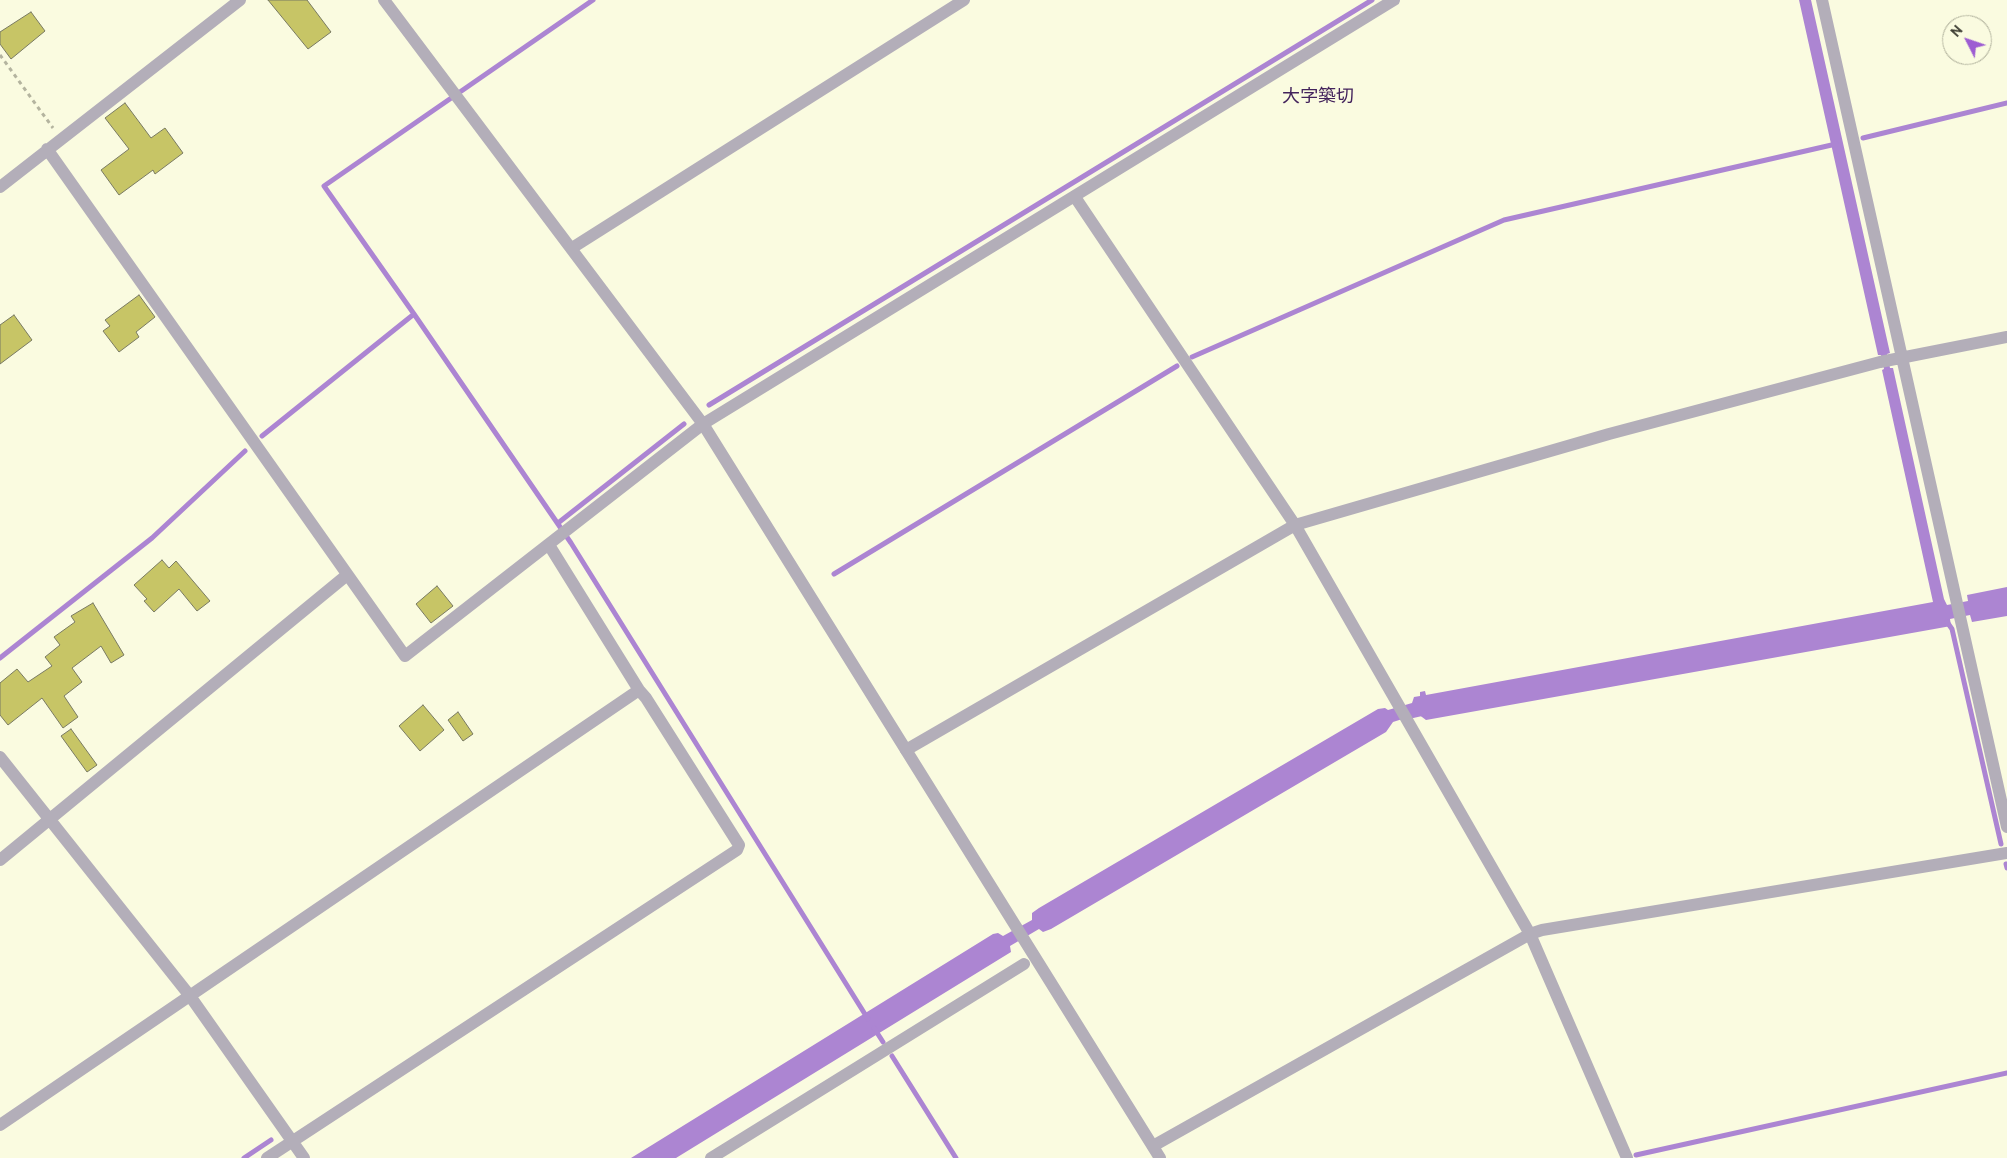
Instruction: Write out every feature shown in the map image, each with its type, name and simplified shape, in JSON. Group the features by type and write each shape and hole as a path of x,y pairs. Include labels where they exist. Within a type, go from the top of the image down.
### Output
{"street":[{"path":"0,187 240,0"},
{"path":"384,0 703,424 1013,919 1160,1158"},
{"path":"572,248 964,0"},
{"path":"47,149 405,656 703,424 1394,0"},
{"path":"1822,0 1891,359 1956,600 2007,827"},
{"path":"1074,197 1295,525 1530,934 1627,1158"},
{"path":"906,750 1295,525 1609,434 1891,359 2007,336"},
{"path":"266,1158 737,850 739,845 646,698 639,690 549,545"},
{"path":"0,860 346,575"},
{"path":"0,1125 639,690"},
{"path":"0,757 190,996 304,1158"},
{"path":"1153,1146 1530,934 1542,930 2007,853"},
{"path":"711,1158 1024,964"}],"path":[{"path":"0,55 61,138"}],"shaded area":[{"path":"1799,0 1811,0 1890,353 1887,354 1890,368 1893,368 1944,599 1947,605 1968,601 1967,595 2007,587 2007,616 1972,622 1970,615 1950,619 1951,626 1426,720 1418,714 1393,722 1386,732 1051,929 1043,932 1039,929 1010,946 1011,952 676,1158 631,1158 993,934 998,933 1003,936 1032,920 1032,913 1039,908 1378,709 1385,708 1388,710 1412,703 1414,697 1420,696 1420,692 1425,691 1426,695 1933,602 1882,370 1884,369 1881,355 1878,355"}],"building":[{"path":"268,0 307,0 331,32 308,49"},
{"path":"31,12 45,31 11,59 0,44 0,32"},
{"path":"125,103 151,138 165,128 183,153 155,174 153,170 119,195 101,170 129,149 105,118"},
{"path":"139,295 155,317 136,332 139,337 119,352 103,331 110,326 105,320"},
{"path":"14,315 32,340 0,364 0,325"},
{"path":"162,560 169,568 176,561 210,601 197,611 179,589 154,612 144,601 147,599 134,585"},
{"path":"437,586 453,606 431,623 416,604"},
{"path":"93,603 124,655 111,663 101,646 72,668 82,682 64,696 78,717 63,728 42,698 8,725 0,715 0,683 17,669 28,682 52,666 45,657 60,645 54,637 75,622 71,616"},
{"path":"423,705 444,730 420,751 399,726"},
{"path":"458,712 473,734 463,741 448,720"},
{"path":"71,729 97,765 87,772 61,736"}],"waterway":[{"path":"414,314 324,186 593,0"},
{"path":"709,405 1372,0"},
{"path":"1863,138 2007,103"},
{"path":"1192,357 1504,220 1836,144"},
{"path":"262,436 414,314 571,543 868,1019"},
{"path":"834,574 1177,366"},
{"path":"558,523 684,424"},
{"path":"0,658 152,538 245,451"},
{"path":"1947,622 1952,629 2001,844"},
{"path":"1406,717 1424,713"},
{"path":"2006,864 2007,868"},
{"path":"874,1028 883,1042"},
{"path":"892,1056 956,1158"},
{"path":"1636,1155 2007,1073"},
{"path":"244,1158 271,1140"}],"district":[{"name":"大字築切","path":"1318,97"}]}
